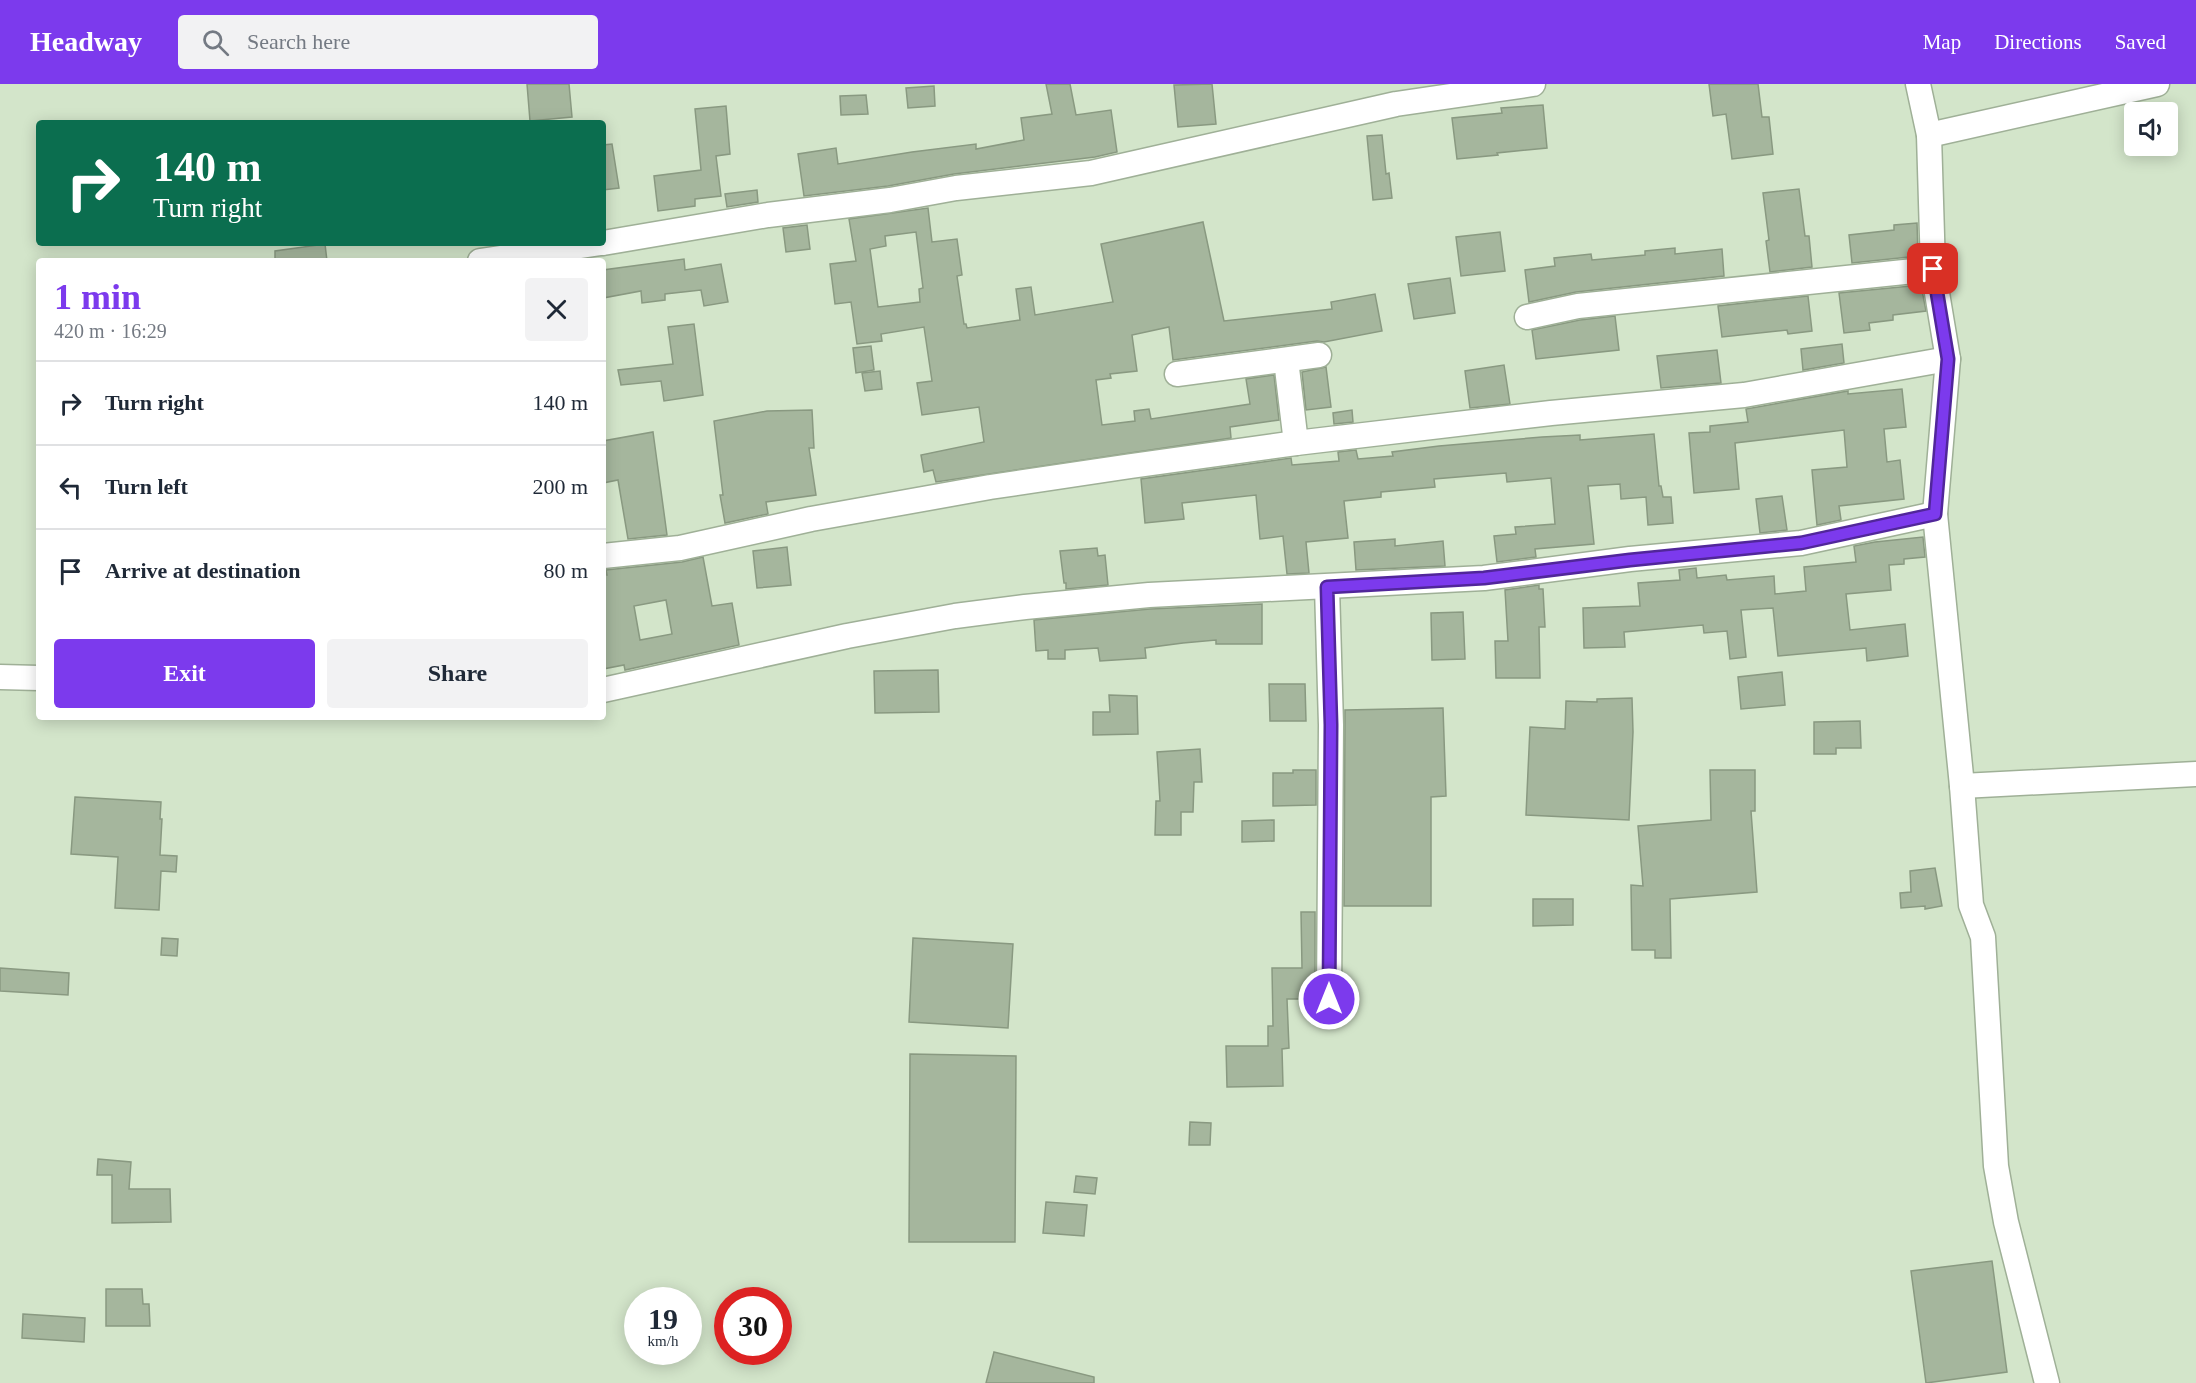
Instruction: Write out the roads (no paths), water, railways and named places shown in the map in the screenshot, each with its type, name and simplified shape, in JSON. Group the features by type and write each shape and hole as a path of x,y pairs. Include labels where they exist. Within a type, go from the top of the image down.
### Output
{"street":[{"path":"606,242 768,215 890,200 956,188 1091,173 1396,104 1533,84"},
{"path":"1918,84 1929,135 1933,269 1948,359 1935,514 1962,786 1971,905 1983,937 1996,1166 2006,1222 2047,1383"},
{"path":"1929,135 2157,84"},
{"path":"500,258 582,246"},
{"path":"1527,317 1578,306 1933,269"},
{"path":"1178,374 1319,355"},
{"path":"606,556 680,548 812,519 990,487 1296,444 1551,413 1744,395 1948,359"},
{"path":"1286,360 1296,444"},
{"path":"606,689 847,636 955,616 1149,595 1484,578 1630,560 1801,543 1935,514"},
{"path":"1327,587 1331,725 1329,999"},
{"path":"0,677 36,678"},
{"path":"1962,786 2196,774"}]}
